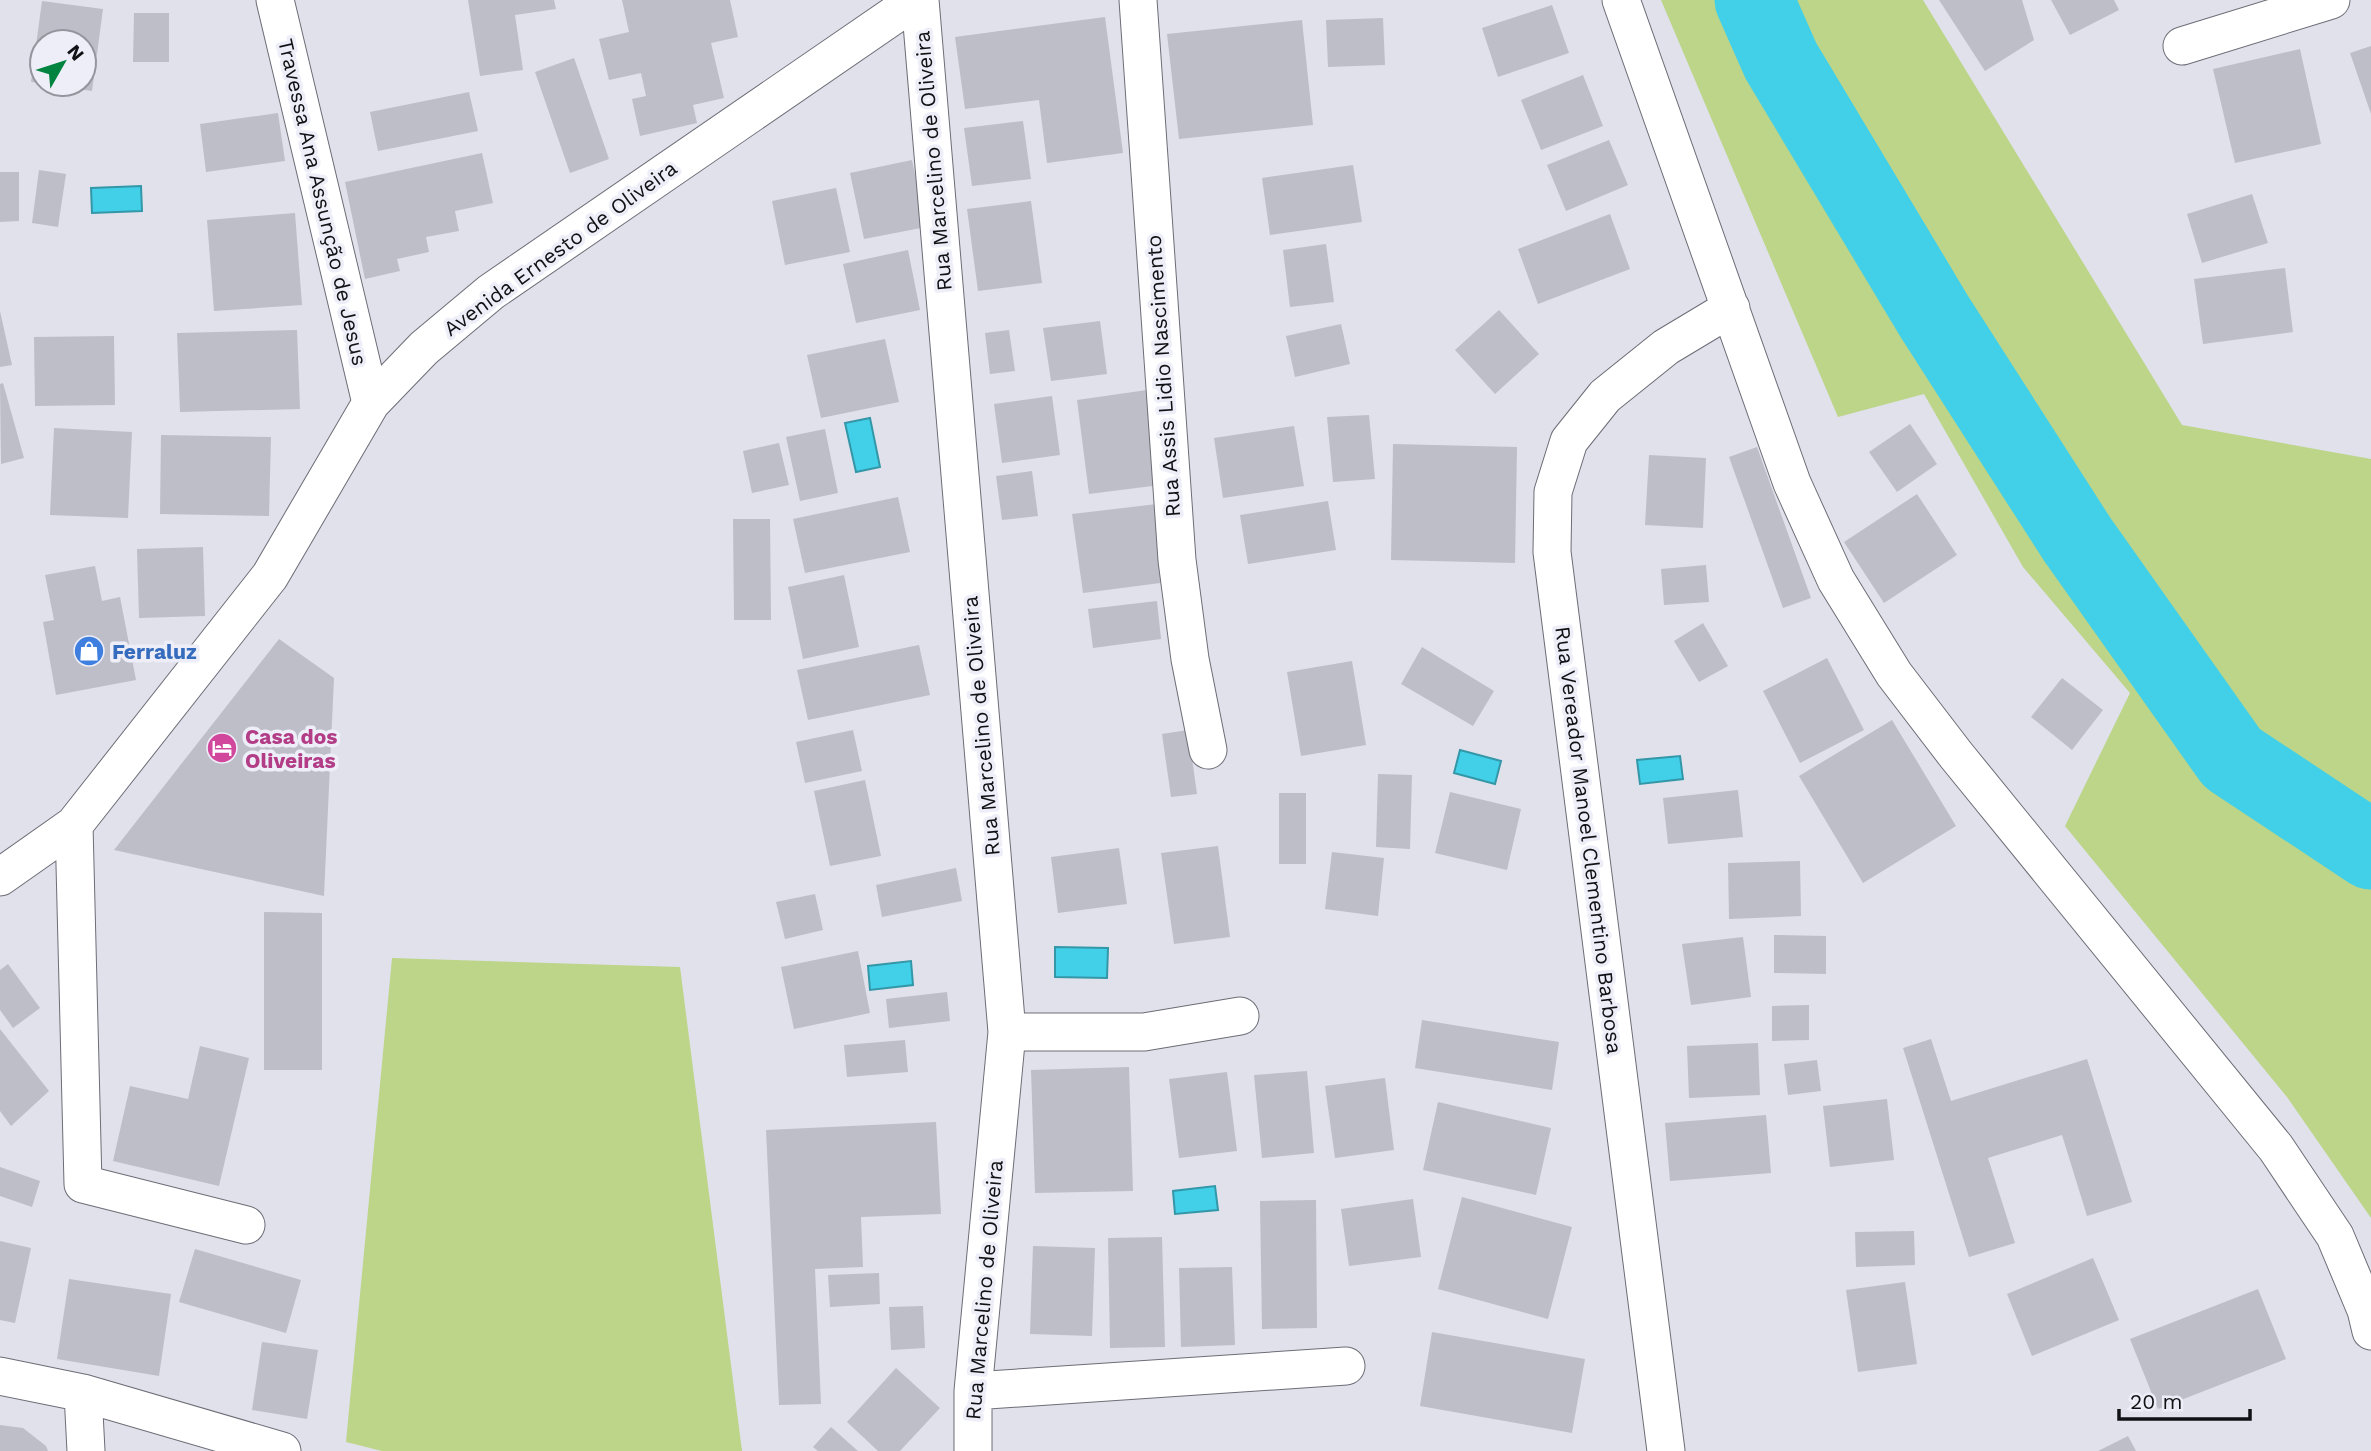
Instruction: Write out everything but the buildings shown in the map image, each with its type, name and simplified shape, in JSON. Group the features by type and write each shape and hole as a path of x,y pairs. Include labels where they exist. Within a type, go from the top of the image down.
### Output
{"street":[{"name":"Travessa Ana Assunção de Jesus","path":"275,0 371,403"},
{"name":"Avenida Ernesto de Oliveira","path":"0,877 74,825 270,576 371,403 424,348 491,292 918,0"},
{"name":"Rua Marcelino de Oliveira","path":"918,0 1007,1032 973,1391 973,1451"},
{"name":"Rua Assis Lidio Nascimento","path":"1138,0 1177,560 1190,659 1208,750"},
{"path":"1621,0 1792,483 1836,580 1886,662 1955,755 2276,1148 2335,1236 2366,1310 2371,1331"},
{"path":"2182,46 2331,0"},
{"name":"Rua Vereador Manoel Clementino Barbosa","path":"1666,1451 1552,552 1553,492 1569,441 1605,396 1666,346 1731,307"},
{"path":"74,825 83,1184 246,1225"},
{"path":"1007,1032 1144,1031 1240,1016"},
{"path":"973,1391 1346,1366"},
{"path":"0,1376 83,1393 282,1451"},
{"path":"83,1393 86,1451"}],"green space":[{"path":"1661,0 1923,0 2182,425 2371,459 2371,1218 2287,1097 2065,826 2130,693 2023,567 1924,394 1838,417"},
{"path":"392,958 680,967 742,1451 382,1451 346,1442"}],"water":[{"path":"141,186 142,211 92,213 91,188"},
{"path":"870,418 880,467 856,472 845,423"},
{"path":"1460,750 1501,761 1495,784 1454,773"},
{"path":"1680,756 1683,779 1640,784 1637,760"},
{"path":"1055,947 1108,948 1107,978 1055,977"},
{"path":"911,961 913,985 870,990 868,966"},
{"path":"1215,1186 1218,1210 1175,1214 1173,1191"}],"waterway":[{"path":"1754,0 1781,61 1934,316 2077,539 2232,758 2371,850"}],"place":[{"name":"Ferraluz","path":"89,651"},
{"name":"Casa dos Oliveiras","path":"222,748"}]}
